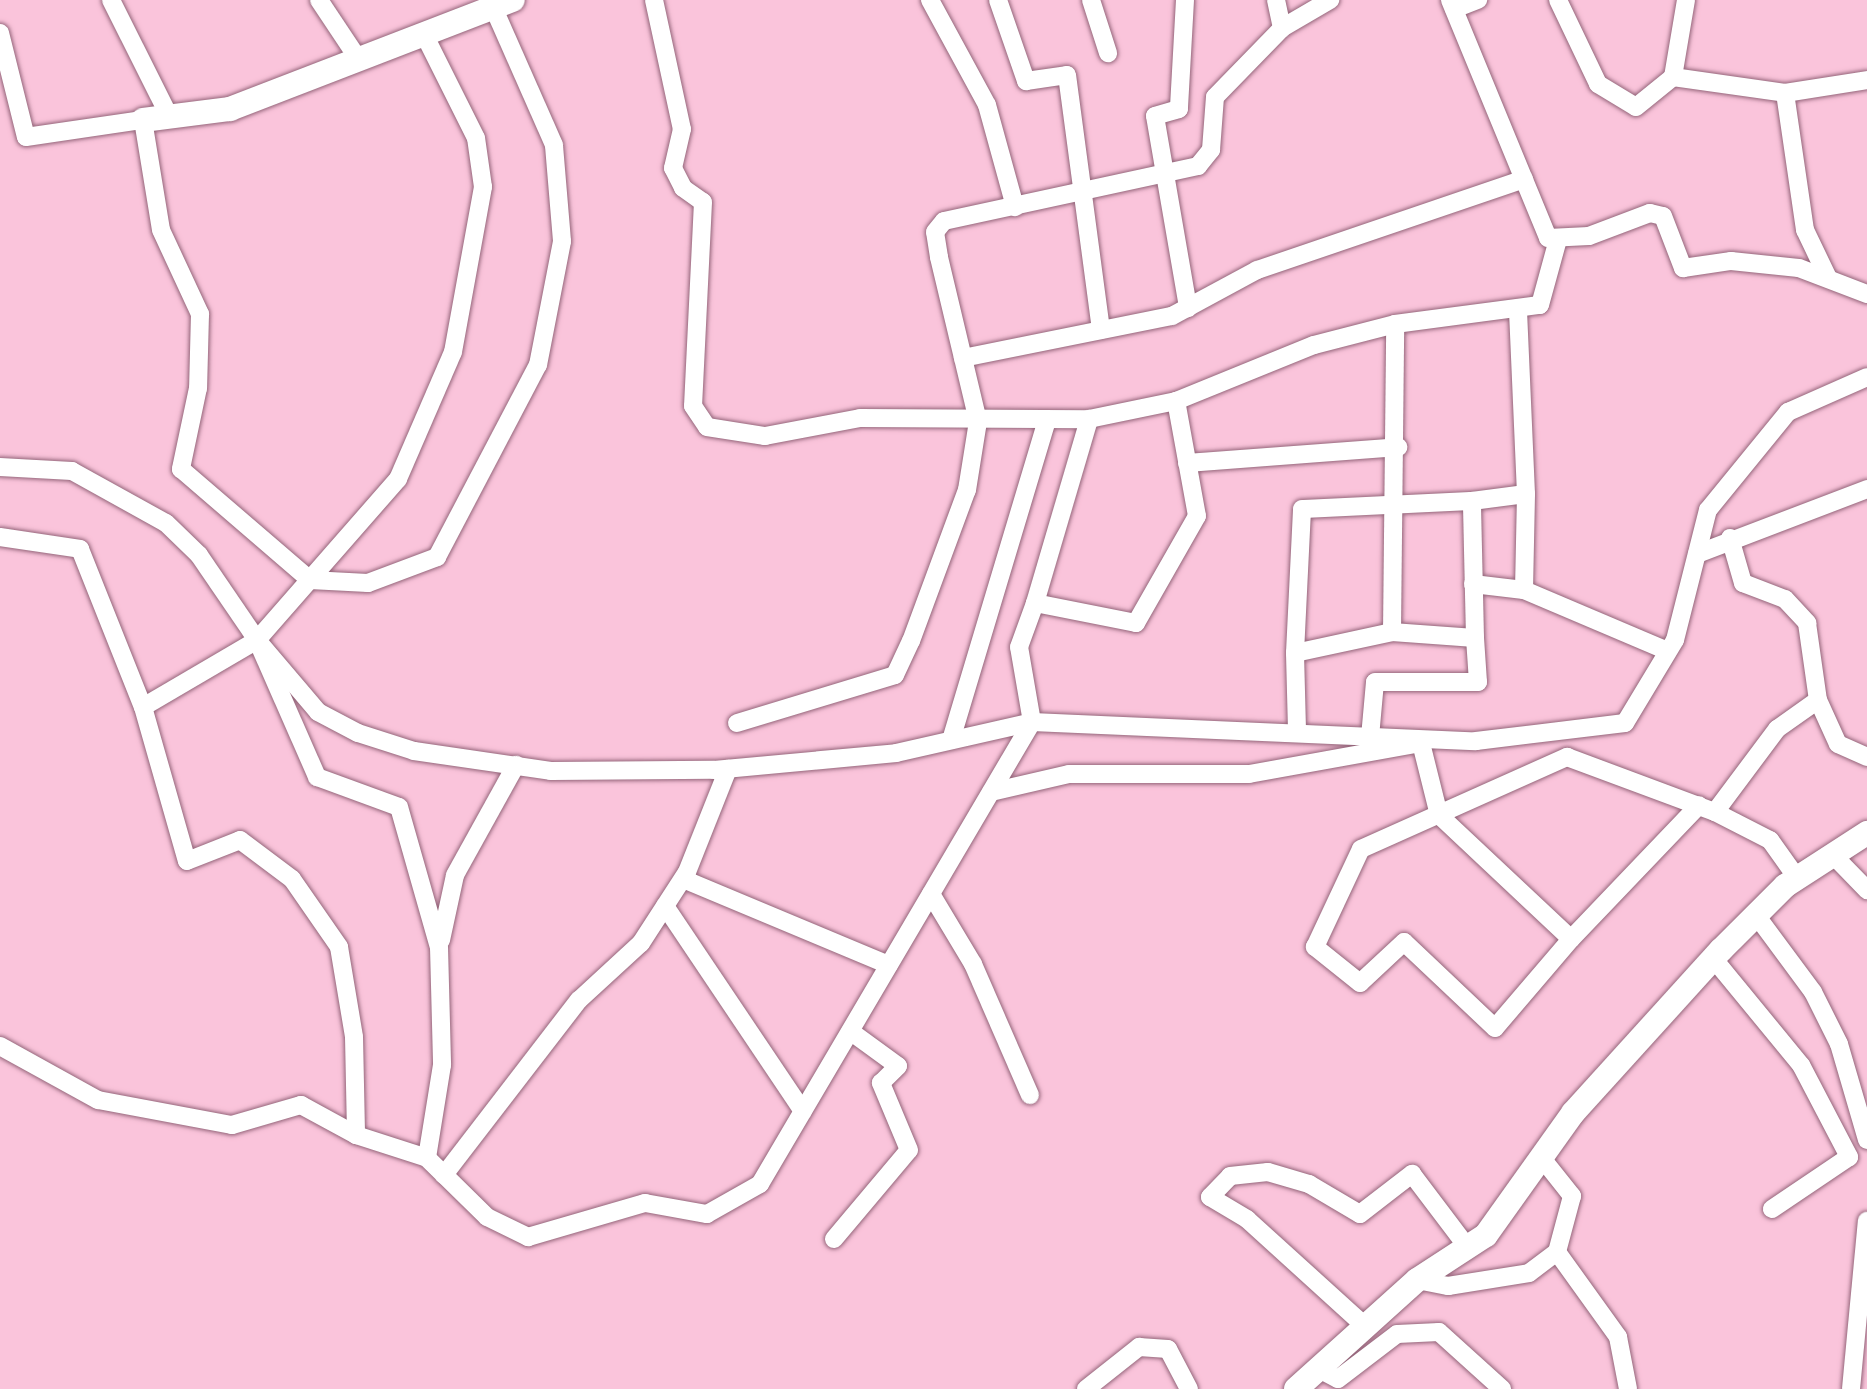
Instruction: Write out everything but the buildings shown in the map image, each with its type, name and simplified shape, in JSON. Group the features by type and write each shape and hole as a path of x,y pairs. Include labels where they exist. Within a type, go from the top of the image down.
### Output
{"street":[{"path":"111,0 169,116"},
{"path":"319,0 359,60"},
{"path":"654,0 682,129 673,168 683,188 703,202 694,418 765,436 860,418 978,421 1089,419 1176,401 1314,345 1395,324 1540,305 1557,243"},
{"path":"930,0 987,105 1015,207"},
{"path":"998,0 1026,81 1067,75 1101,330"},
{"path":"1091,0 1108,53"},
{"path":"1185,0 1179,109 1155,116 1188,308"},
{"path":"1276,0 1282,28"},
{"path":"737,723 895,675 967,490 978,421 935,232 944,221 1165,177 1198,166 1211,150 1215,97 1282,28 1330,0"},
{"path":"1478,0 1452,5 1548,238 1557,243 1650,213 1663,216 1683,268 1731,261 1828,278 1867,294"},
{"path":"1558,0 1598,84 1636,107 1673,77 1686,0"},
{"path":"0,33 26,137 169,116 230,109 425,36 499,2 554,145 562,241 538,365 437,557 368,583 310,580 181,469 198,388 200,314 161,230 143,120"},
{"path":"143,707 257,640 310,580 398,479 453,352 483,187 476,138 425,36"},
{"path":"1673,77 1785,93 1867,80"},
{"path":"1785,93 1805,230 1828,278"},
{"path":"963,358 1101,330 1188,308 1257,270 1524,179"},
{"path":"1518,308 1526,494 1524,590"},
{"path":"1392,632 1398,504 1395,324"},
{"path":"991,792 1069,774 1249,774 1421,743 1625,723 1668,651 1708,510 1788,412 1867,377"},
{"path":"1035,603 1136,623 1197,516 1176,401"},
{"path":"0,1046 98,1100 232,1125 301,1105 356,1135 427,1158 487,1217 528,1237 645,1203 707,1214 760,1184 1032,722 1019,647 1089,419"},
{"path":"951,740 1047,420"},
{"path":"1187,463 1398,447"},
{"path":"0,467 72,471 166,523 199,555 257,640 318,712 358,733 414,751 516,765 728,769 951,740 1032,722 1297,730 1421,743"},
{"path":"1697,554 1730,538 1867,489"},
{"path":"1297,730 1295,653 1302,509 1472,501 1526,494"},
{"path":"1370,737 1375,682 1478,682 1472,501"},
{"path":"0,537 80,549 143,707 187,861 240,840 292,879 339,947 354,1037 356,1135"},
{"path":"1730,538 1743,583 1785,599 1807,623 1818,700 1838,744 1867,757"},
{"path":"1473,584 1524,590 1668,651"},
{"path":"1295,653 1392,632 1475,638"},
{"path":"257,640 317,777 399,807 439,947"},
{"path":"1797,878 1770,840 1707,809 1567,757 1361,849 1315,947 1360,983 1404,942 1495,1028 1571,939 1707,809 1777,729 1818,700"},
{"path":"1421,743 1439,815 1571,939"},
{"path":"427,1158 442,1065 439,947 455,875 516,765"},
{"path":"444,1175 579,1000 641,943 683,879 728,769"},
{"path":"1296,1389 1417,1280 1468,1248 1541,1157 1713,958 1797,878 1867,833"},
{"path":"1833,855 1867,890"},
{"path":"683,879 889,965"},
{"path":"931,894 973,964 1030,1095"},
{"path":"665,906 803,1111"},
{"path":"1756,915 1813,992 1839,1044 1867,1140"},
{"path":"1713,958 1801,1065 1849,1157 1772,1209"},
{"path":"834,1239 909,1150 881,1083 898,1066 850,1031"},
{"path":"1417,1280 1448,1286 1529,1273 1557,1252 1572,1196 1541,1157"},
{"path":"1367,1328 1247,1219 1210,1197 1230,1176 1268,1172 1309,1184 1360,1214 1412,1174 1468,1248"},
{"path":"1851,1389 1867,1221"},
{"path":"1557,1252 1618,1337 1628,1389"},
{"path":"1319,1369 1338,1379 1397,1334 1439,1332 1502,1389"},
{"path":"1086,1389 1139,1347 1168,1349 1189,1389"}]}
